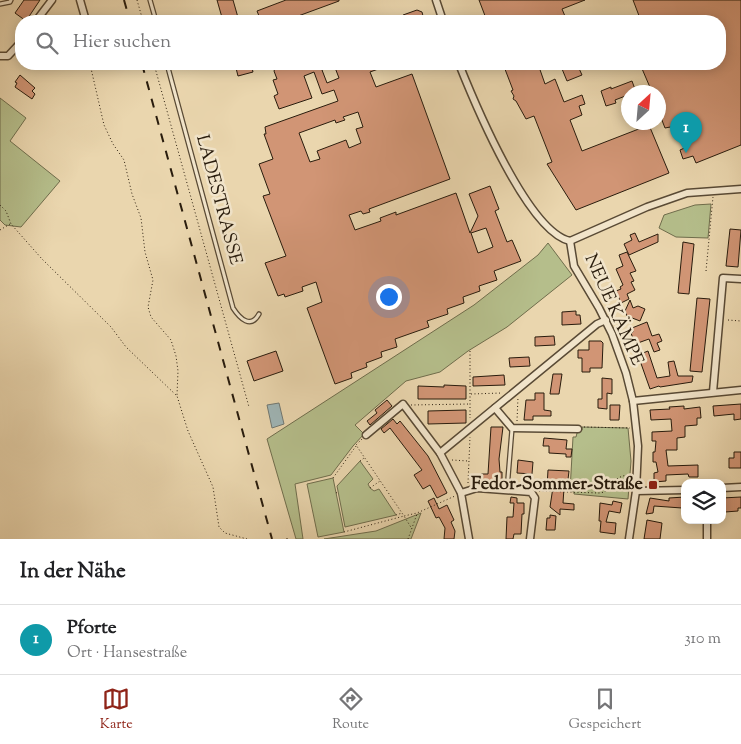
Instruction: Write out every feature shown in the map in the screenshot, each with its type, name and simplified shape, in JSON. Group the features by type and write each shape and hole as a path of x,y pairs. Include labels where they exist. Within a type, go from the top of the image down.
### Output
{"street":[{"path":"41,15 52,0"},
{"path":"80,0 84,15"},
{"path":"436,0 441,15"},
{"path":"0,56 8,56 15,48"},
{"path":"462,70 494,146 541,221 563,240 570,241 648,207 687,193 741,189"},
{"name":"NEUE KÄMPE","path":"570,241 574,266 606,320 626,373 633,400 638,446 636,491 629,539"},
{"path":"713,392 723,278 741,279"},
{"path":"442,456 495,408 597,324 606,320"},
{"path":"633,400 741,390"},
{"path":"366,435 403,404 442,456 461,493 469,539"},
{"path":"495,408 512,428 578,429"},
{"path":"726,488 741,487"},
{"path":"461,493 477,488 531,492 534,494 534,512 530,539"},
{"path":"636,491 681,490"},
{"path":"707,524 707,539"}],"lane":[{"path":"0,4 10,2 11,0"},
{"path":"150,0 154,15"},
{"name":"LADESTRASSE","path":"169,70 233,308 239,317 245,321 256,320 259,314"},
{"path":"507,490 512,428"}],"path":[{"path":"137,0 141,15"},
{"path":"91,70 104,125 113,144 124,160 132,194 142,218 145,252 153,280 148,307 151,317 171,340 178,371 177,396 188,431 213,487 219,527 225,533 247,539"},
{"path":"156,70 249,407"},
{"path":"706,271 714,197"},
{"path":"0,205 6,211 11,224 77,295 110,327 126,347 177,396"},
{"path":"0,230 11,224"},
{"path":"728,320 741,321"},
{"path":"512,428 518,422 518,389"},
{"path":"470,394 510,392"},
{"path":"406,408 412,405 470,404"},
{"path":"578,429 582,427 631,428"},
{"path":"333,478 356,445 366,435"},
{"path":"356,445 412,529"},
{"path":"442,456 469,461"},
{"path":"360,461 365,457"},
{"path":"534,494 540,491 605,492 613,482 623,475 632,475"},
{"path":"370,488 380,481"},
{"path":"344,532 417,513 461,493"},
{"path":"396,515 402,513"},
{"path":"408,539 417,513"}],"green space":[{"path":"0,98 26,118 10,141 60,181 21,227 5,225 0,220"},
{"path":"711,204 708,238 676,237 659,228 664,215 695,205"},
{"path":"548,243 572,275 507,327 468,351 440,372 406,381 355,425 364,434 331,475 295,484 303,539 296,539 267,439 474,305 538,255"},
{"path":"582,427 628,428 631,461 628,499 574,494 574,492 570,491 573,437 576,437 577,433 582,430"},
{"path":"360,461 373,479 368,484 370,488 374,491 379,489 396,515 345,527 337,486"},
{"path":"333,478 344,532 318,537 307,484"},
{"path":"421,513 411,539 324,539 376,531"}],"water":[{"path":"279,403 284,424 272,428 267,405"}],"building":[{"path":"24,0 40,0 30,15 18,15 15,13"},
{"path":"217,0 233,0 237,15 221,15"},
{"path":"286,0 339,0 301,15 259,15 257,11"},
{"path":"479,0 585,0 562,9 564,15 485,15"},
{"path":"633,0 741,0 741,145 696,163 693,156 683,159 680,150 689,146 681,125 666,128 666,85 649,85 643,70 726,70 726,15 639,15"},
{"path":"417,10 422,12 423,15 403,15"},
{"path":"236,70 252,70 253,72 238,76"},
{"path":"274,70 322,70 327,83 339,78 336,70 376,70 370,72 376,87 412,74 450,179 369,209 370,212 363,214 361,211 349,215 355,230 381,221 380,218 396,212 396,215 456,193 470,233 478,216 469,194 490,186 499,209 495,211 507,242 512,240 521,261 494,271 497,280 479,286 480,291 463,297 464,303 447,309 448,314 427,321 429,327 395,339 397,347 381,352 382,357 366,363 367,367 351,373 352,378 335,384 307,308 322,302 316,282 302,287 303,291 285,297 284,294 278,296 265,263 286,256 263,196 270,194 259,164 273,159 264,134 266,134 265,127 338,101 334,90 322,94 314,72 304,76 312,98 279,109 274,96 278,94 273,80 277,79","holes":["358,112 363,127 356,129 361,143 349,148 346,140 317,151 320,159 310,162 299,133 335,120 336,123 345,120 343,117","486,228 493,247 478,253 471,233"]},
{"path":"505,70 540,70 545,84 555,79 564,102 582,95 585,104 579,106 582,115 570,120 582,151 636,130 651,130 669,173 576,210 547,164 552,162 534,116 526,119 513,99 514,96 511,91 513,90"},
{"path":"562,70 580,70 582,75 567,81"},
{"path":"20,75 35,88 32,91 35,94 32,99 15,87 17,83 15,82"},
{"path":"632,81 633,85 622,85"},
{"path":"621,85 621,98 615,100 616,103 606,106 601,91 611,87 611,89"},
{"path":"730,229 741,230 738,267 726,266"},
{"path":"635,233 639,242 658,234 658,242 629,255 624,244 632,240 630,235"},
{"path":"683,242 694,244 689,294 678,293"},
{"path":"627,252 636,271 630,273 634,281 631,282 635,290 627,294 629,299 621,303 616,291 621,289 620,287 623,285 616,269 623,266 619,255"},
{"path":"697,298 710,299 702,372 690,371"},
{"path":"630,300 633,308 638,306 645,309 640,321 627,316 625,311"},
{"path":"576,311 576,315 580,315 581,324 562,325 562,312"},
{"path":"647,322 652,336 659,334 662,341 657,343 660,350 654,352 649,339 635,344 631,333 633,332 632,328"},
{"path":"554,336 555,345 535,346 535,337"},
{"path":"589,341 601,341 603,343 602,368 590,368 590,372 582,372 582,358 578,358 578,350 589,350"},
{"path":"276,351 283,371 254,381 247,361"},
{"path":"648,351 657,378 670,376 668,362 674,361 678,376 693,376 692,382 650,389 638,355"},
{"path":"529,357 530,366 510,367 509,358"},
{"path":"553,374 562,374 559,394 550,394"},
{"path":"504,375 505,385 473,386 473,377"},
{"path":"602,378 612,379 612,394 607,393 607,409 598,408 598,399 602,399"},
{"path":"444,385 466,386 466,399 418,399 418,386 444,387"},
{"path":"535,393 544,393 544,410 551,411 551,416 533,416 533,420 524,420 526,400 535,400"},
{"path":"387,400 392,406 370,425 367,421 377,413 375,410"},
{"path":"741,404 741,419 734,420 734,414 714,416 713,406"},
{"path":"610,405 620,405 619,420 610,420"},
{"path":"684,406 684,409 700,407 701,418 697,418 697,425 685,426 685,437 677,438 677,450 666,450 668,466 698,465 698,477 689,477 688,474 666,475 666,481 654,482 654,473 658,472 656,462 653,462 656,441 652,441 652,432 672,431 671,419 651,420 650,410"},
{"path":"466,410 466,423 428,424 428,411"},
{"path":"393,419 397,424 400,421 428,456 447,493 437,498 430,485 423,489 414,475 422,470 390,428 384,433 381,429"},
{"path":"491,427 503,427 499,459 502,484 481,483 481,474 488,474"},
{"path":"544,438 567,440 566,449 572,449 571,457 566,457 566,454 549,453 549,446 543,446"},
{"path":"734,452 741,452 741,468 729,468 729,458 734,458"},
{"path":"518,460 533,462 532,474 517,473"},
{"path":"548,470 569,471 567,488 564,488 563,503 574,504 574,510 560,509 560,515 550,507 553,487 547,487"},
{"path":"511,497 517,498 517,503 524,503 524,514 522,514 521,534 514,534 513,539 506,539 507,517 513,517 514,503 510,503"},
{"path":"681,497 681,508 654,506 653,513 646,514 650,498 669,501 669,498"},
{"path":"741,497 741,508 738,508 738,511 726,512 726,498"},
{"path":"434,498 439,509 447,505 454,520 451,522 455,531 454,539 444,539 445,528 439,517 436,518 428,501"},
{"path":"613,501 622,503 620,513 609,511 606,522 616,523 615,534 600,532 600,503 612,505"},
{"path":"550,515 556,516 555,530 546,530 547,518 550,518"},
{"path":"647,520 662,523 660,539 644,539"}],"railway":[{"path":"124,0 128,15"},
{"path":"144,70 272,539"}],"place":[{"name":"Pforte","path":"686,153"},
{"name":"Fedor-Sommer-Straße","path":"653,485"}]}
